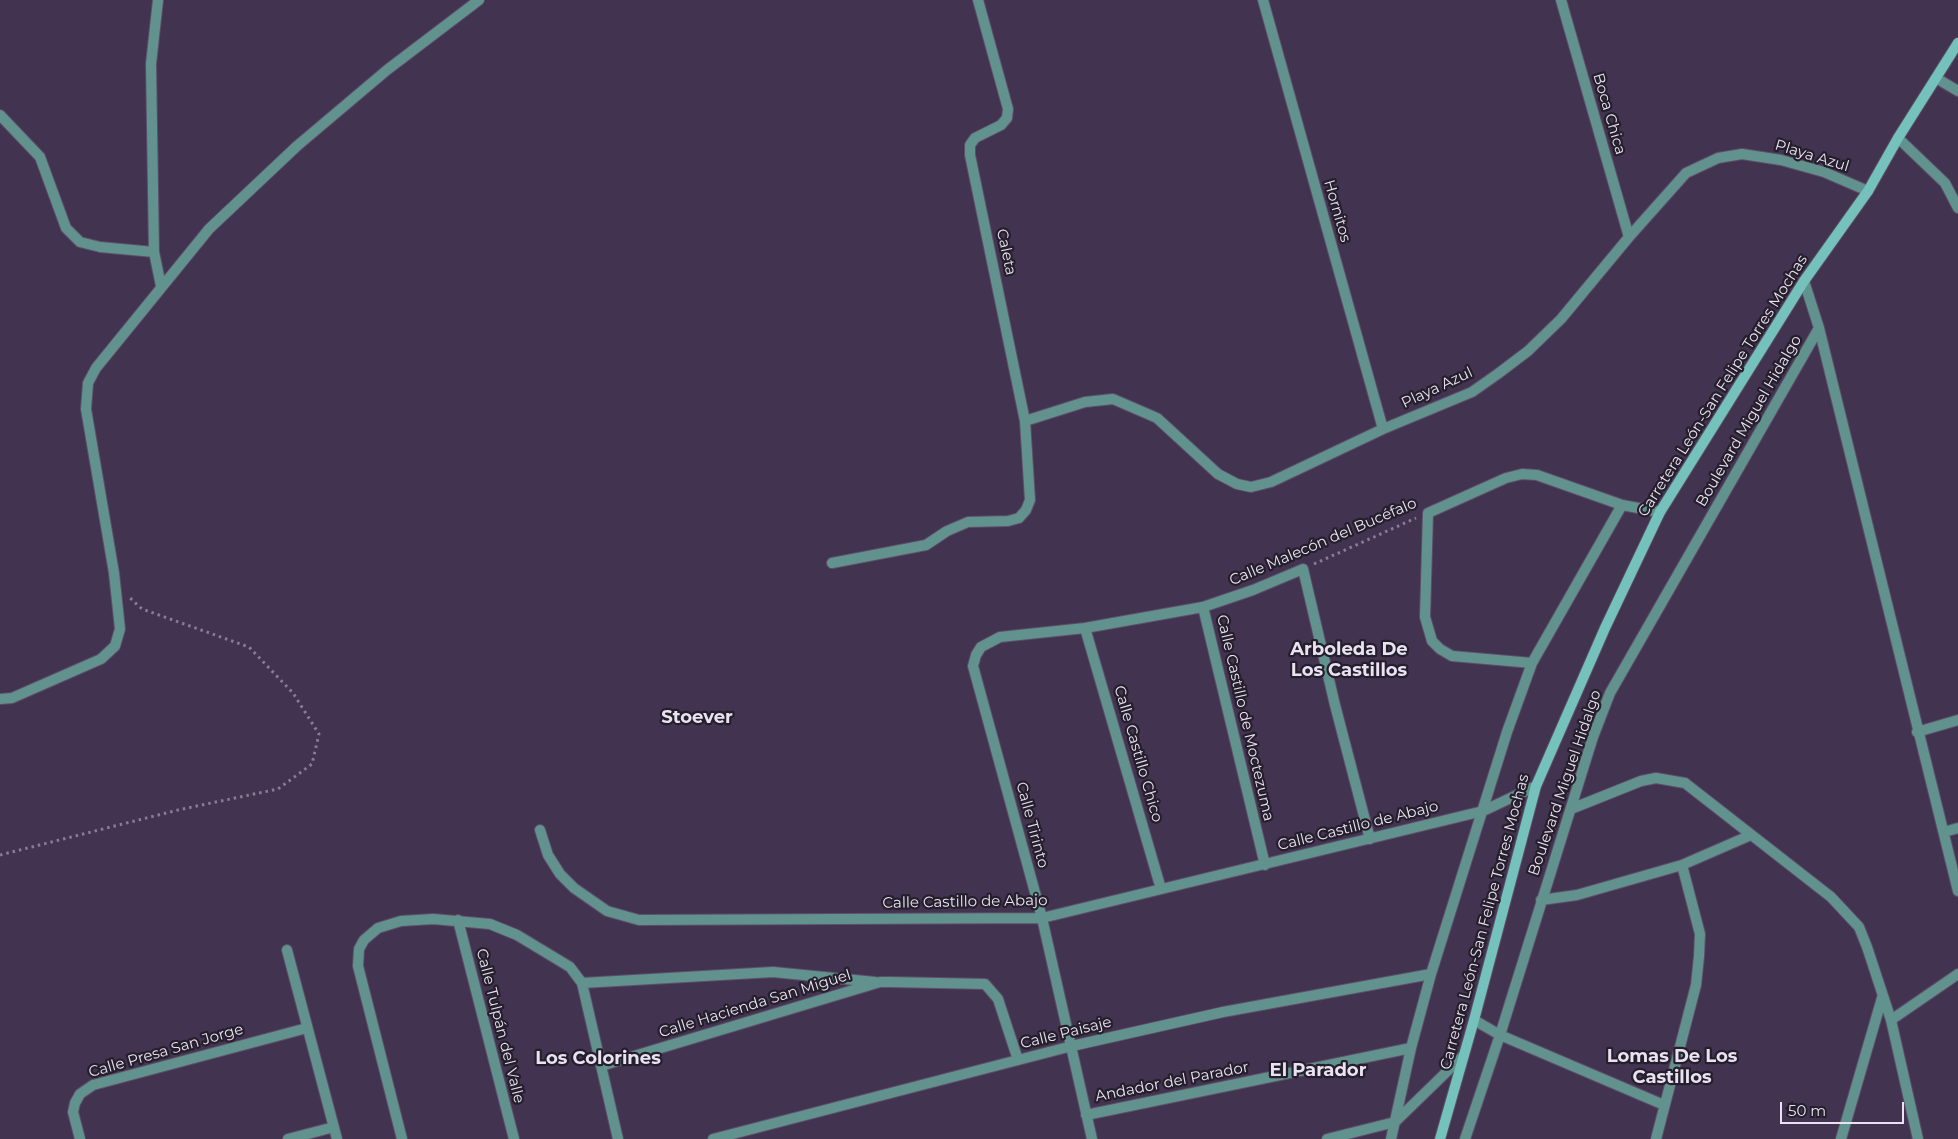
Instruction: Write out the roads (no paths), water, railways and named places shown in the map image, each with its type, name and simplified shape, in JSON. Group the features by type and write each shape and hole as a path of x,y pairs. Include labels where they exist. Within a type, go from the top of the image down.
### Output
{"main road":[{"name":"Carretera León-San Felipe Torres Mochas","path":"1440,1139 1474,1020 1536,786 1605,628 1660,512 1804,281 1868,191 1898,138 1957,46"}],"street":[{"path":"158,0 151,64 154,252 161,286"},
{"path":"0,699 12,698 101,658 115,646 120,629 115,582 86,409 88,383 96,368 209,229 297,146 386,70 479,0"},
{"name":"Caleta","path":"832,563 926,545 947,531 968,522 1008,521 1019,518 1026,510 1030,500 1025,421 970,155 970,145 975,138 1001,125 1007,118 1008,108 978,0"},
{"name":"Hornitos","path":"1263,0 1383,429"},
{"name":"Boca Chica","path":"1561,0 1629,237"},
{"path":"1936,78 1958,91"},
{"path":"0,115 40,157 66,228 80,242 100,247 154,252"},
{"path":"1898,138 1945,182 1958,208"},
{"name":"Playa Azul","path":"1025,421 1085,402 1112,399 1157,418 1218,474 1237,484 1251,487 1271,482 1383,429 1472,392 1506,368 1561,319 1629,237 1686,174 1718,158 1742,154 1781,160 1824,172 1868,191"},
{"path":"1804,281 1819,328 1917,732 1958,891"},
{"name":"Boulevard Miguel Hidalgo","path":"1465,1139 1500,1036 1593,737 1610,693 1819,328"},
{"name":"Calle Malecón del Bucéfalo","path":"1532,663 1452,656 1440,650 1432,641 1425,617 1428,513 1506,478 1522,474 1537,475 1622,505 1660,512"},
{"path":"1392,1139 1411,1048 1431,974 1507,732 1532,663 1622,505"},
{"name":"Calle Malecón del Bucéfalo","path":"972,666 981,647 1000,637 1085,628 1203,607 1253,590 1303,569 1335,705 1370,839"},
{"name":"Calle Castillo de Moctezuma","path":"1203,607 1265,865"},
{"name":"Calle Castillo Chico","path":"1085,628 1161,889"},
{"name":"Calle Tirinto","path":"972,666 1042,918 1092,1139"},
{"path":"1917,732 1958,720"},
{"path":"1572,809 1641,781 1656,778 1685,783 1831,897 1858,927 1867,946 1882,998 1891,1020 1918,1139"},
{"name":"Calle Castillo de Abajo","path":"540,830 548,854 560,874 574,888 607,911 622,917 639,920 1042,918 1483,811 1536,786"},
{"path":"1944,832 1958,828"},
{"path":"1541,900 1577,895 1682,865 1751,835"},
{"path":"1656,1139 1696,985 1699,956 1700,934 1682,865"},
{"path":"402,1139 358,966 359,949 364,940 378,928 402,921 433,918 490,924 517,935 570,967 582,983 618,1139"},
{"name":"Calle Tulpán del Valle","path":"458,920 514,1139"},
{"path":"287,950 337,1139"},
{"path":"582,983 773,972 885,982 985,984 998,999 1018,1060"},
{"name":"Calle Paisaje","path":"713,1139 1072,1046 1223,1012 1431,974"},
{"path":"1891,1020 1958,974"},
{"name":"Calle Hacienda San Miguel","path":"601,1066 885,982"},
{"path":"1842,1139 1882,998"},
{"path":"1474,1020 1500,1036 1664,1105"},
{"name":"Calle Presa San Jorge","path":"80,1139 73,1112 75,1103 80,1094 93,1085 307,1028"},
{"name":"Andador del Parador","path":"1086,1115 1411,1048"},
{"path":"1327,1139 1396,1122 1464,1055"},
{"path":"288,1139 334,1126"}],"district":[{"name":"Arboleda De Los Castillos","path":"1349,660"},
{"name":"Stoever","path":"697,718"},
{"name":"Los Colorines","path":"598,1059"},
{"name":"Lomas De Los Castillos","path":"1672,1067"},
{"name":"El Parador","path":"1318,1071"}]}
